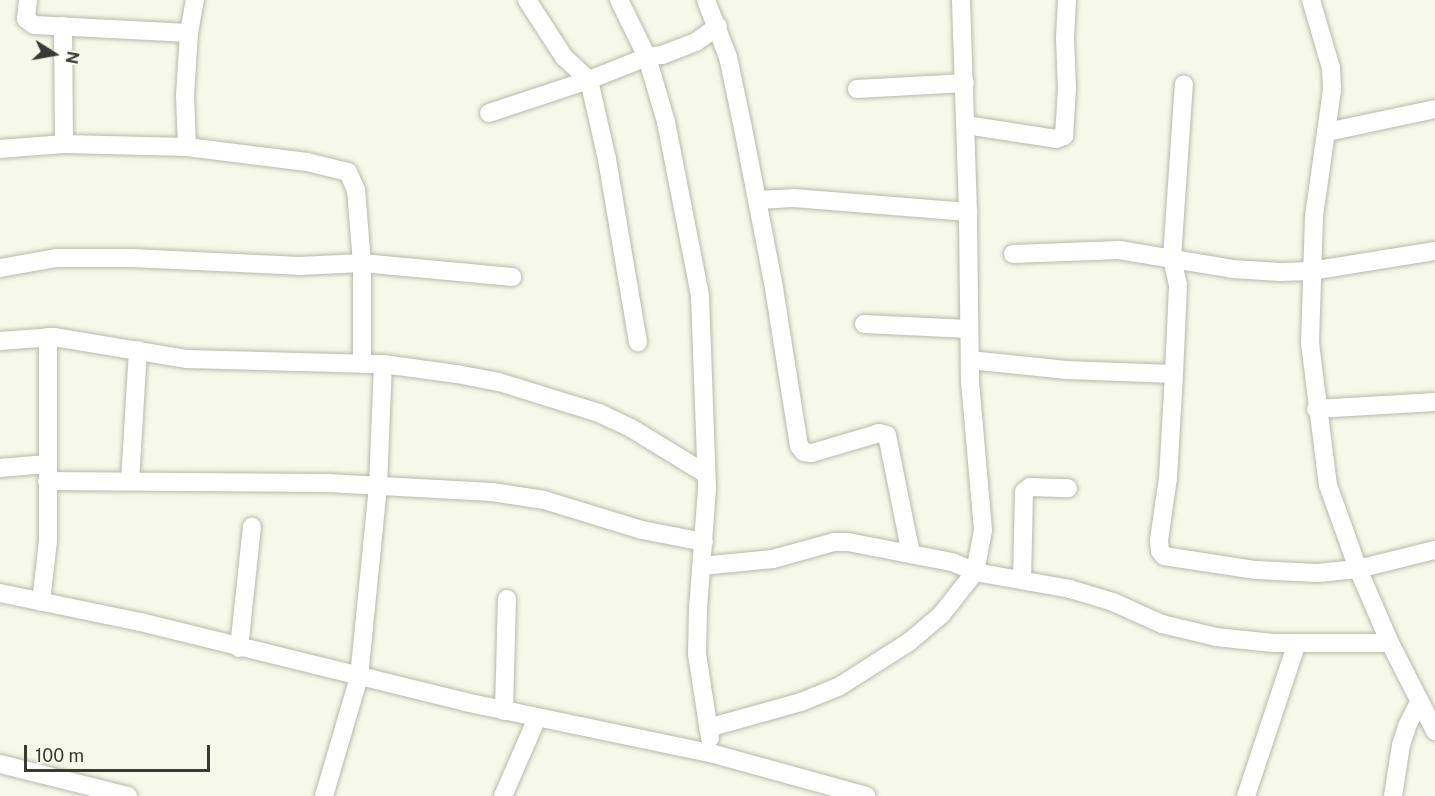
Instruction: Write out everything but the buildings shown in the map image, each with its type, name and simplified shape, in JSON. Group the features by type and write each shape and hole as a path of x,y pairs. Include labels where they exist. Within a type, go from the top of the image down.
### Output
{"street":[{"path":"28,0 26,19 29,22 189,33"},
{"path":"187,147 185,96 189,33 195,0"},
{"path":"527,0 564,57 590,80 608,159 638,342"},
{"path":"619,0 647,57 668,133 700,296 706,474 697,654 714,754"},
{"path":"706,0 718,26 728,57 757,200 799,446 804,452 812,453 879,433 887,435 911,555"},
{"path":"708,728 801,702 840,686 909,642 941,615 975,572 983,530 970,360 965,83 961,0"},
{"path":"966,125 1056,139 1064,136 1067,98 1065,39 1067,0"},
{"path":"1311,0 1330,68 1332,90 1314,216 1310,343 1316,409 1328,485 1358,569 1390,643 1435,731"},
{"path":"63,26 64,144"},
{"path":"489,113 590,80 647,57 662,55 696,42 718,26"},
{"path":"857,88 965,83"},
{"path":"1184,84 1172,258 1178,285 1170,457 1159,540 1162,554 1256,570 1318,573 1358,569 1435,550"},
{"path":"1327,132 1435,109"},
{"path":"0,149 64,144 187,147 307,162 348,172 356,190 362,263 362,364"},
{"path":"757,200 793,198 968,212"},
{"path":"1013,254 1119,250 1232,269 1280,272 1311,270 1435,251"},
{"path":"0,268 57,258 132,258 299,266 362,263 512,277"},
{"path":"864,324 969,329"},
{"path":"0,341 48,337 187,359 383,364 499,382 561,400 631,428 706,474"},
{"path":"41,602 48,541 48,337"},
{"path":"130,481 138,350"},
{"path":"970,360 1066,370 1174,374"},
{"path":"326,796 358,677 378,487 383,364"},
{"path":"1316,409 1435,402"},
{"path":"0,468 130,481 327,483 492,492 544,500 642,530 704,542"},
{"path":"1022,580 1024,492 1030,487 1068,488"},
{"path":"239,648 252,527"},
{"path":"702,566 773,559 806,552 834,542 848,542 952,562 975,572 1070,588 1113,602 1162,624 1216,637 1297,643 1390,643"},
{"path":"0,593 140,622 504,711 714,754 859,795"},
{"path":"504,711 507,599"},
{"path":"1246,796 1297,643"},
{"path":"1393,796 1401,745 1407,726 1419,702"},
{"path":"503,796 537,718"},
{"path":"0,764 69,789 128,796"}]}
